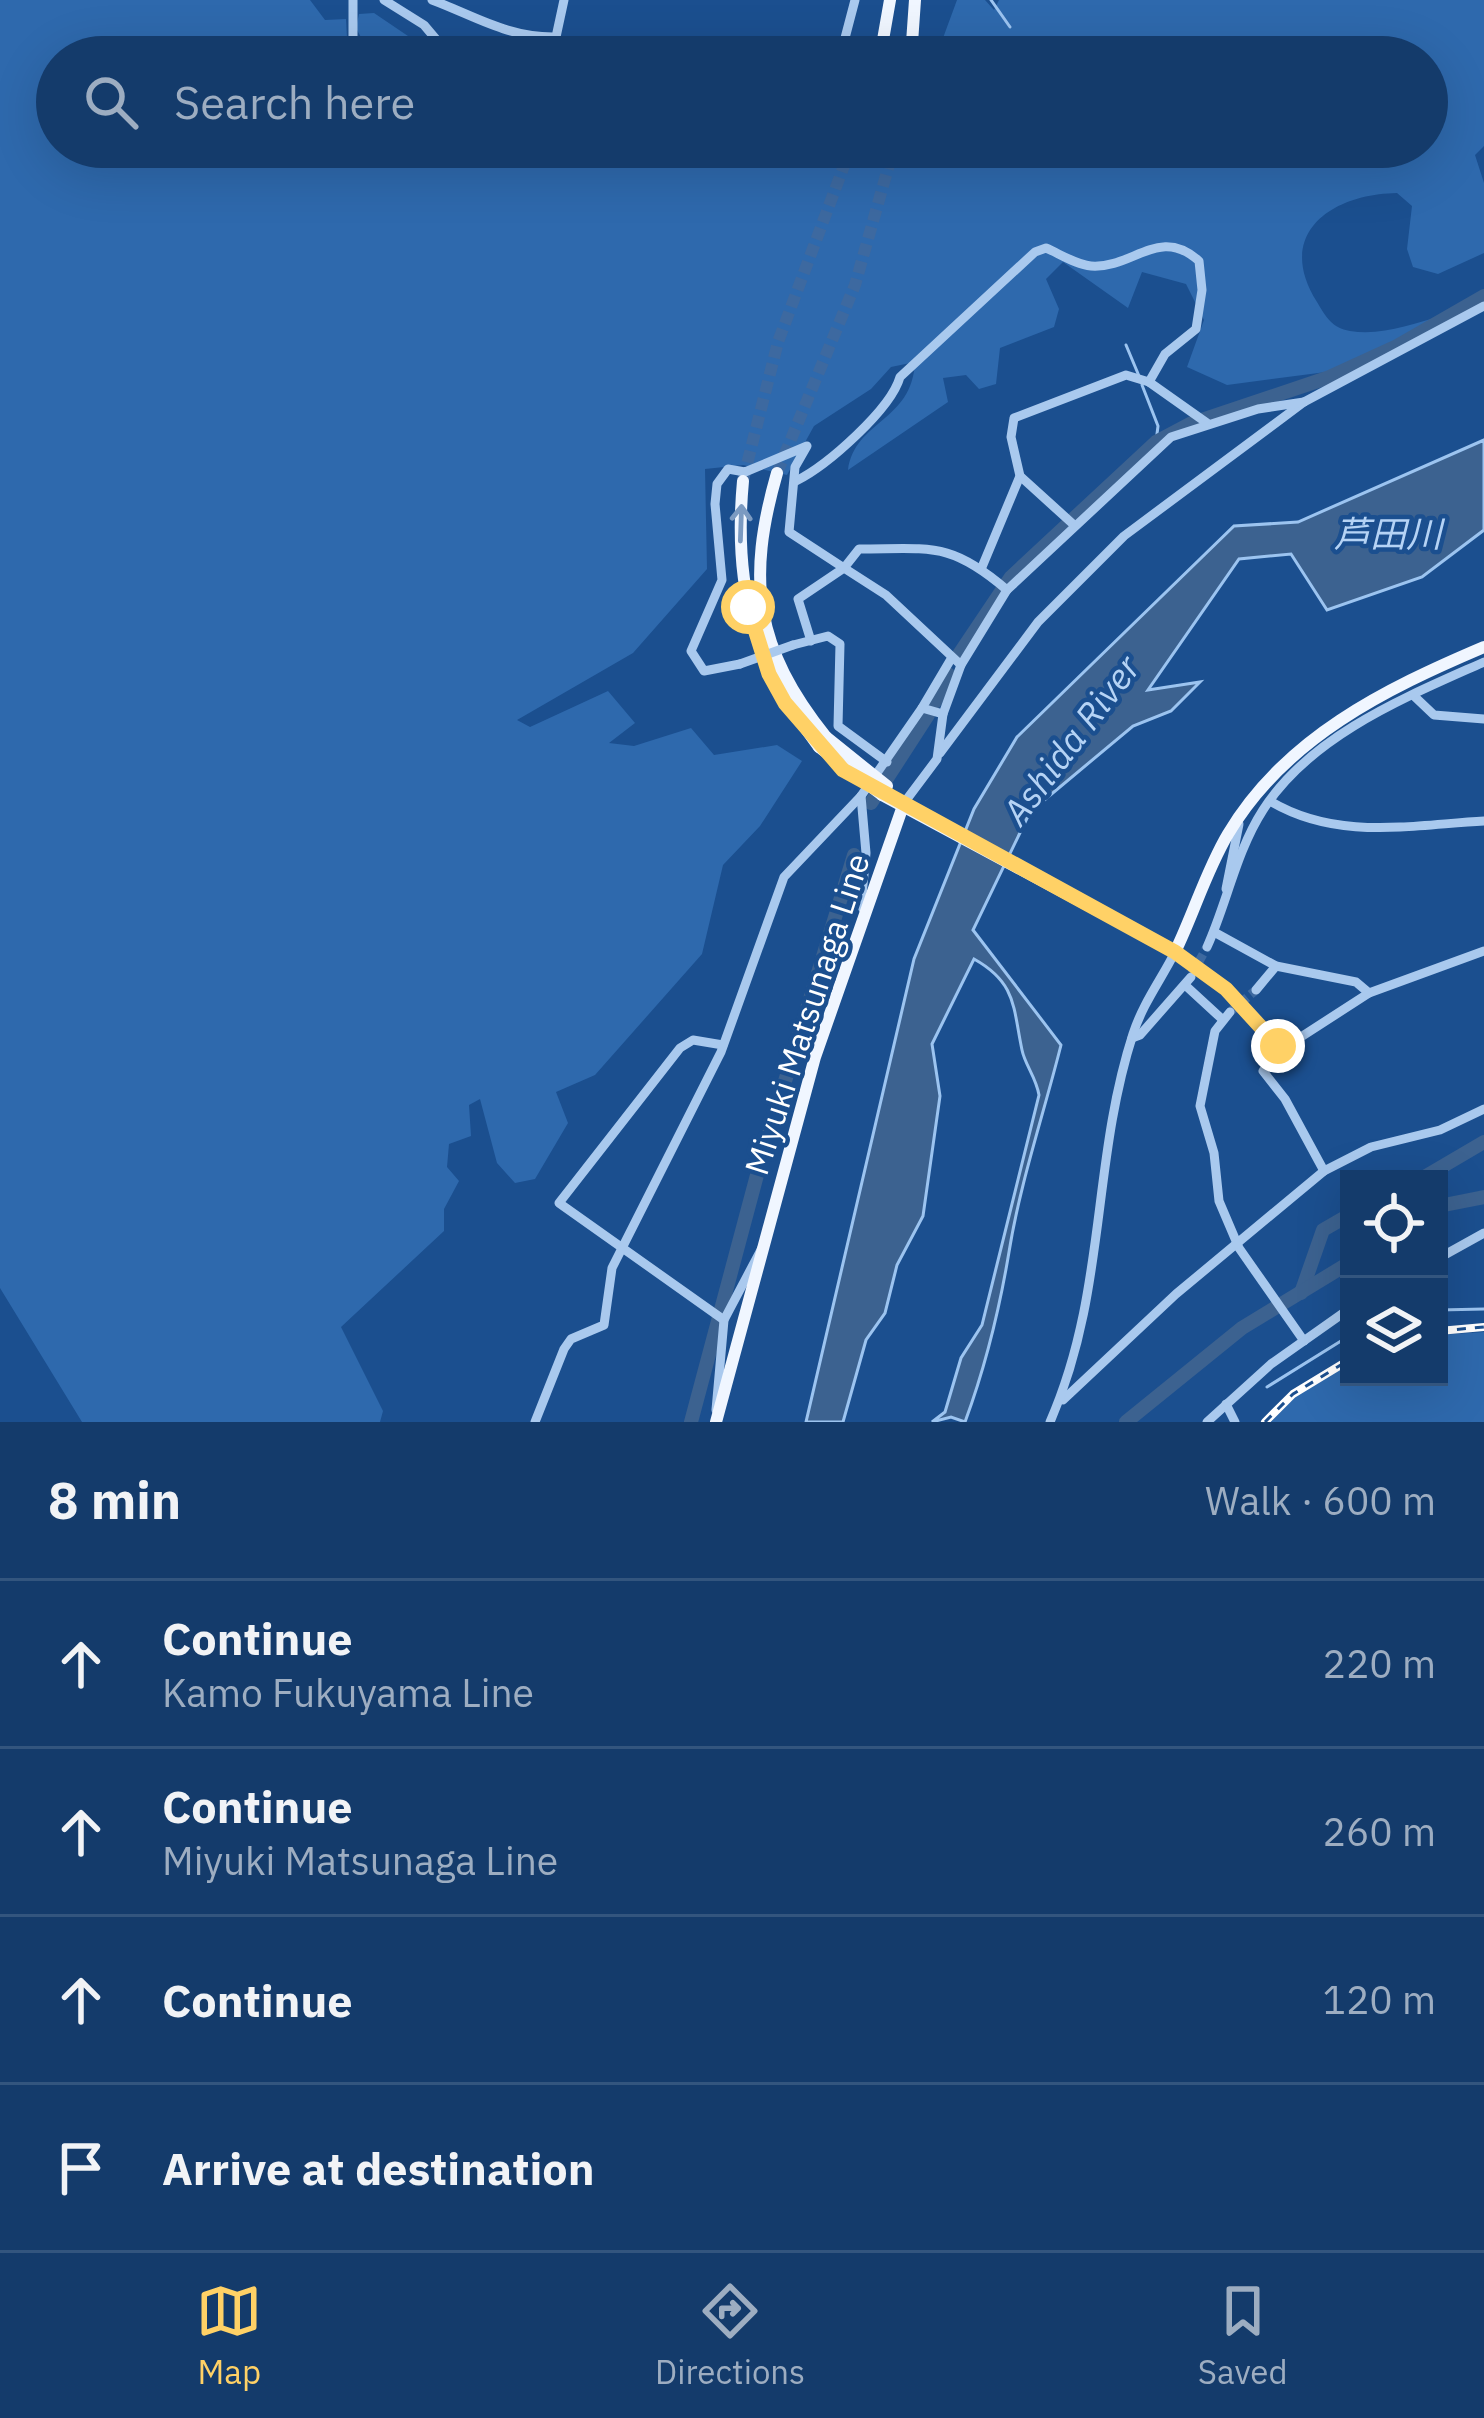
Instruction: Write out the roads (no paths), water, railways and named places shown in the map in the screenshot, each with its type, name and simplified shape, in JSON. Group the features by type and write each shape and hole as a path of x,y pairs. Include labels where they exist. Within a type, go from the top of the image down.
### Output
{"main road":[{"path":"884,36 890,0"},
{"path":"911,36 914,0"},
{"path":"777,473 760,540 760,605 782,676 822,742"},
{"path":"743,481 740,553 757,640 785,703 822,742 904,803 1175,952 1219,850 1243,811 1295,754 1351,712 1484,647"},
{"name":"Miyuki Matsunaga Line","path":"716,1421 815,1057 904,803"}],"street":[{"path":"353,0 353,36"},
{"path":"384,0 433,36"},
{"path":"432,0 488,26 529,36"},
{"path":"556,36 564,0"},
{"path":"846,36 855,0"},
{"path":"796,481 827,466 863,423 893,400 900,377 1035,252 1046,248 1088,266 1161,245 1175,245 1199,260 1202,290 1196,329 1143,380"},
{"path":"1461,300 1470,314"},
{"path":"904,803 994,676 1084,573 1174,495 1304,402 1484,306"},
{"path":"1074,525 1020,476 1011,436 1014,418 1115,378 1143,380 1207,423"},
{"path":"536,1422 564,1349 581,1334 601,1330 612,1268 723,1045 784,878 861,796 1004,588 1171,437 1207,423 1304,402"},
{"path":"886,762 838,726 840,644 828,636 740,664 704,670 691,651 722,580 717,484 728,469 745,472 807,446 795,467 789,532 886,595 956,662"},
{"path":"982,567 1020,476"},
{"path":"811,640 798,598 844,568 859,550 943,549 982,567 1004,588"},
{"path":"940,753 956,662"},
{"path":"1207,947 1270,801 1323,749 1411,697 1484,662"},
{"path":"1351,712 1411,697"},
{"path":"1411,697 1434,716 1484,719"},
{"path":"922,708 944,713"},
{"path":"861,796 866,853 861,907 866,914"},
{"path":"1270,801 1324,820 1373,830 1484,821"},
{"path":"1227,895 1230,851 1243,811"},
{"path":"1214,932 1276,966 1356,982 1370,993"},
{"path":"1051,1419 1086,1320 1109,1142 1132,1038 1144,1003 1175,952 1226,989 1278,1046 1287,1046 1370,993 1484,951"},
{"path":"1256,990 1276,966"},
{"path":"1132,1038 1188,981 1226,1016 1200,1106 1214,1154 1219,1202 1240,1249 1304,1341"},
{"path":"720,1318 560,1206 680,1048 693,1040 723,1045"},
{"path":"1278,1046 1263,1071 1285,1099 1324,1172"},
{"path":"1059,1403 1176,1294 1240,1249 1324,1172 1371,1147 1440,1130 1484,1109"},
{"path":"1448,1253 1484,1233"},
{"path":"716,1421 720,1318 763,1246"},
{"path":"1208,1422 1340,1315"},
{"path":"1226,1404 1234,1422"}],"water":[{"name":"芦田川","path":"1484,440 1484,530 1422,577 1327,610 1291,554 1239,559 1148,690 1200,682 1171,711 1133,726 1030,812 973,930 1061,1045 1019,1200 991,1338 965,1422 951,1417 932,1422 945,1412 961,1358 982,1325 1039,1095 1023,1056 1006,987 974,959 932,1044 940,1096 923,1216 897,1265 885,1313 866,1340 843,1422 806,1422 914,959 974,809 1017,737 1234,526 1298,522"}],"waterway":[{"path":"991,0 1010,27"},
{"path":"958,656 1011,577 1156,442 1190,424 1327,378 1397,346 1484,296"},
{"path":"1126,345 1139,376"},
{"path":"1142,385 1158,426 1156,442"},
{"path":"935,702 948,674"},
{"path":"871,803 928,715"},
{"path":"691,1422 761,1160 854,855"},
{"path":"1436,1170 1484,1142"},
{"path":"1448,1204 1484,1197"},
{"path":"1301,1293 1323,1230 1340,1220"},
{"path":"1126,1422 1242,1328 1340,1268"},
{"path":"1448,1310 1484,1309"},
{"path":"1267,1387 1340,1342"}],"tunnel":[{"path":"743,480 778,342 843,168"},
{"path":"777,473 855,285 888,168"},
{"path":"1192,974 1207,947"},
{"path":"1230,1012 1256,990"}],"railway":[{"path":"1448,1330 1484,1327"},
{"path":"1265,1422 1293,1394 1340,1365"}],"water label":[{"name":"Ashida River","path":"1071,740"}]}
